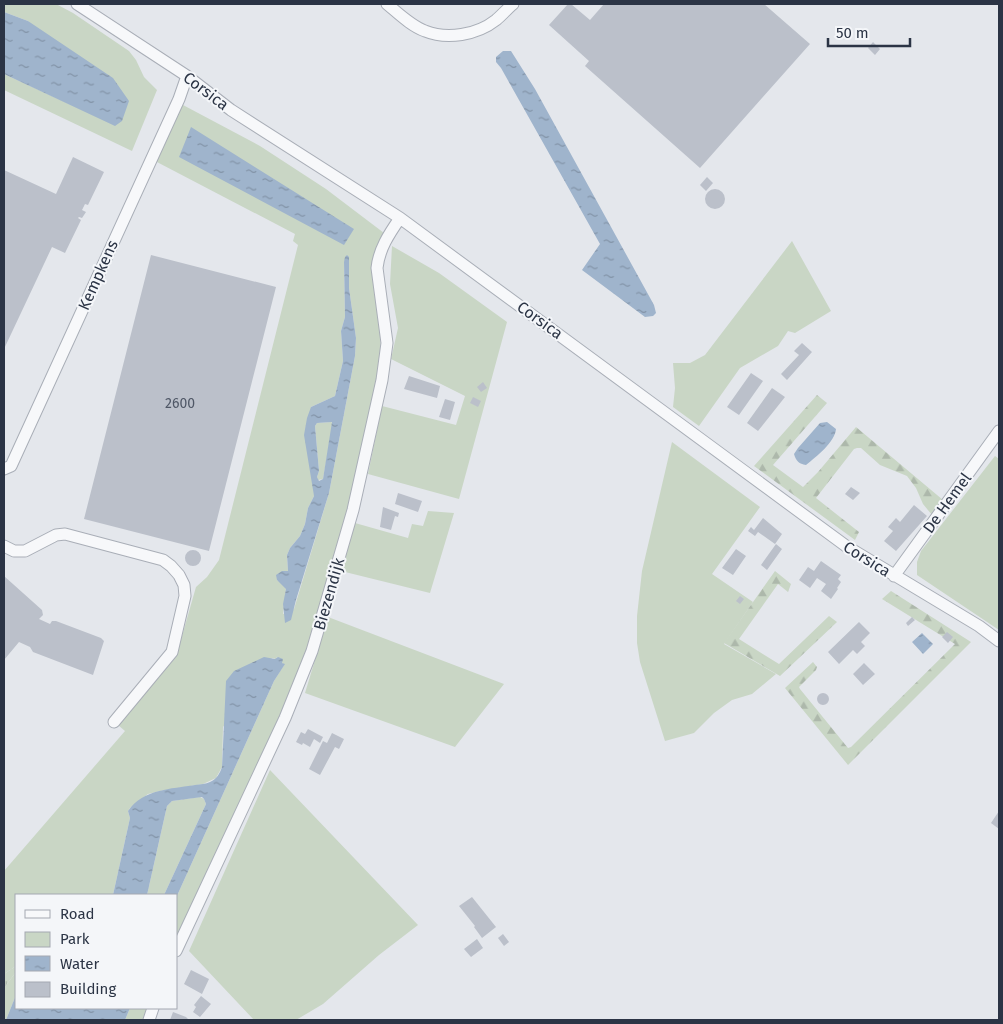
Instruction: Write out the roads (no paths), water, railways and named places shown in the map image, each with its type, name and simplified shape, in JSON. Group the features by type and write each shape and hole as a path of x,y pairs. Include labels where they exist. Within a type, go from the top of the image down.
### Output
{"street":[{"name":"Corsica","path":"77,4 187,76 231,110 400,218 846,546 979,626 999,641"},
{"path":"387,4 401,16 425,31 451,36 475,32 495,21 513,4"},
{"name":"Kempkens","path":"4,469 11,466 179,99 187,76"},
{"name":"Biezendijk","path":"178,947 285,718 312,650 353,510 382,380 387,343 377,268 378,260 389,234 400,218"},
{"name":"De Hemel","path":"894,576 999,431"},
{"path":"4,546 14,550 25,551 56,535 65,534 163,560 172,566 179,575 184,585 185,596 172,652 114,722"}],"water":[{"path":"4,12 28,21 113,78 129,101 122,121 115,126 4,74"},
{"path":"503,51 511,51 535,89 654,305 656,313 653,316 645,317 582,270 600,244 496,62 496,57"},
{"path":"191,127 354,229 344,245 179,157"},
{"path":"347,255 349,257 349,288 356,338 355,356 329,493 291,620 285,623 283,604 286,589 277,580 276,575 282,571 288,571 287,555 300,536 305,524 308,508 314,496 304,435 311,407 335,396 343,361 341,331 345,317 345,257","holes":["332,422 323,479 319,481 317,477 319,471 315,426 317,423"]},
{"path":"827,422 836,429 832,439 806,465 800,463 794,454 820,423"},
{"path":"922,633 933,644 923,654 912,642"},
{"path":"264,657 275,659 278,657 283,659 282,663 285,664 274,681 178,894 164,894 206,804 202,797 172,801 167,806 147,894 113,894 130,818 128,811 134,804 141,798 158,791 207,783 219,774 222,767 226,681 234,671"},
{"path":"15,998 15,1009 130,1009 125,1020 6,1020"}]}
